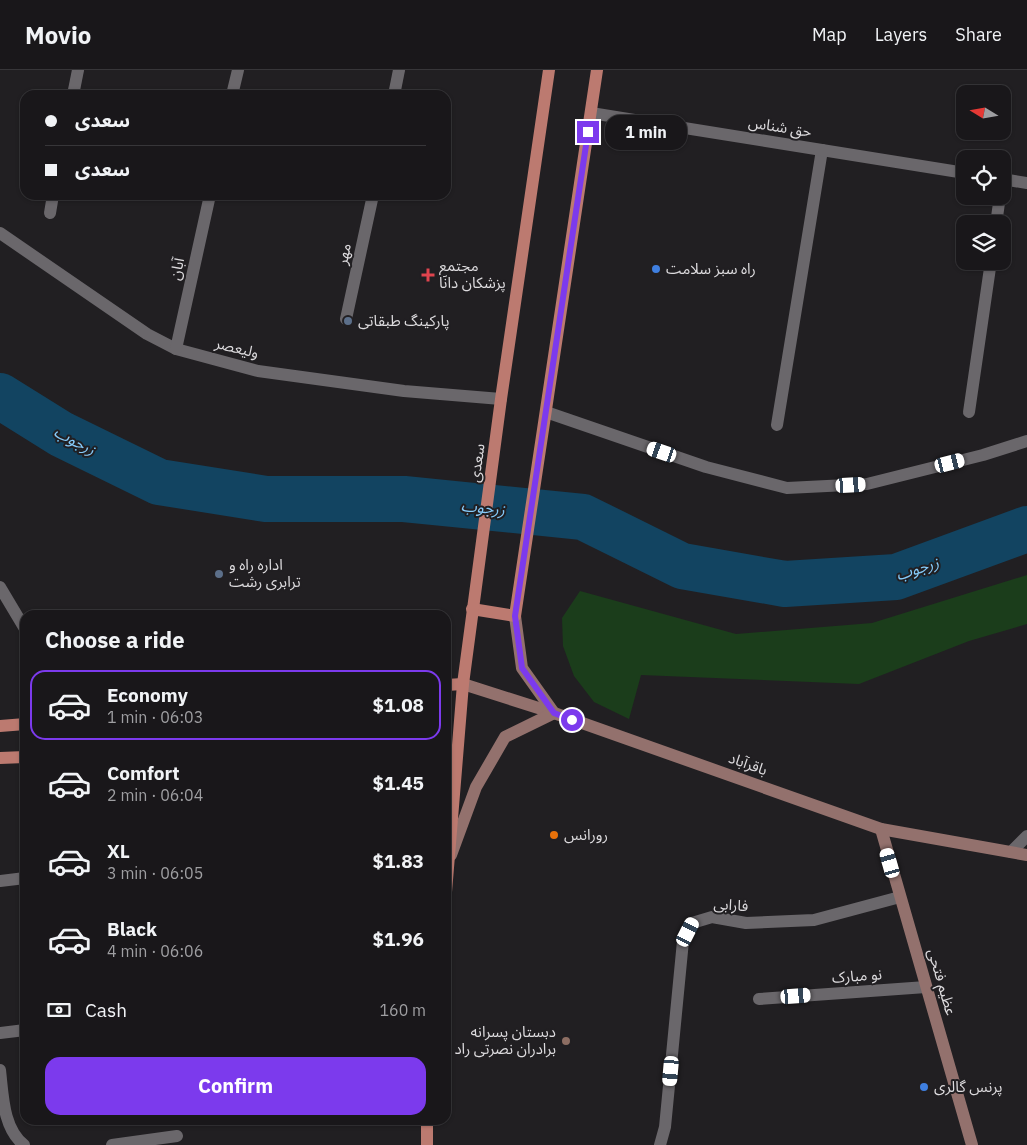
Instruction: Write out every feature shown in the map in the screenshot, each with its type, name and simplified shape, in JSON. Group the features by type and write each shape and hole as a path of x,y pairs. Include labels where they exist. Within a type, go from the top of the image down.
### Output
{"main road":[{"name":"سعدی","path":"451,834 463,684 472,609 549,70"},
{"path":"451,854 476,788 505,737 554,713 522,668 515,616 597,70"},
{"path":"472,609 515,616"},
{"path":"451,685 463,684"},
{"name":"باقرآباد","path":"463,684 554,713 881,829 1027,855"},
{"path":"0,726 20,724"},
{"path":"0,758 20,757"},
{"name":"عظیم فتحی","path":"881,829 970,1144"},
{"path":"426,1125 427,1145"}],"street":[{"path":"74,90 78,70"},
{"path":"233,90 238,70"},
{"path":"395,90 399,70"},
{"name":"حق شناس","path":"591,113 956,172"},
{"path":"777,425 822,150"},
{"path":"1011,180 1027,183"},
{"path":"50,213 52,200"},
{"name":"آبان","path":"176,349 209,200"},
{"name":"مهر","path":"346,319 372,200"},
{"name":"ولیعصر","path":"0,233 147,334 176,349 258,371 404,391 501,399"},
{"path":"969,412 989,270"},
{"path":"546,412 706,467 787,488 867,484 983,455 1027,441"},
{"path":"0,587 20,621"},
{"path":"1011,852 1027,836"},
{"path":"0,881 20,879"},
{"name":"فارابی","path":"660,1145 665,1127 683,941 692,923 712,917 746,923 814,920 900,897"},
{"name":"نو مبارک","path":"759,998 926,987"},
{"path":"0,1033 20,1031"},
{"path":"0,1070 5,1114 16,1139 24,1145"},
{"path":"112,1145 177,1136"}],"green space":[{"path":"1027,575 1027,624 969,641 859,684 641,675 629,719 594,702 574,676 563,646 562,618 580,591 736,634 872,623"}],"waterway":[{"name":"زرجوب","path":"0,396 61,434 159,482 266,499 404,499 583,517 682,566 785,584 896,577 1027,529"}],"place":[{"name":"راه سبز سلامت","path":"656,269"},
{"name":"مجتمع پزشکان دانا","path":"428,275"},
{"name":"پارکینگ طبقاتی","path":"348,321"},
{"name":"اداره راه و ترابری رشت","path":"219,574"},
{"name":"رورانس","path":"554,835"},
{"name":"دبستان پسرانه برادران نصرتی راد","path":"566,1041"},
{"name":"پرنس گالری","path":"924,1087"}],"route":[{"path":"572,720 554,713 522,668 515,616 588,132"}]}
